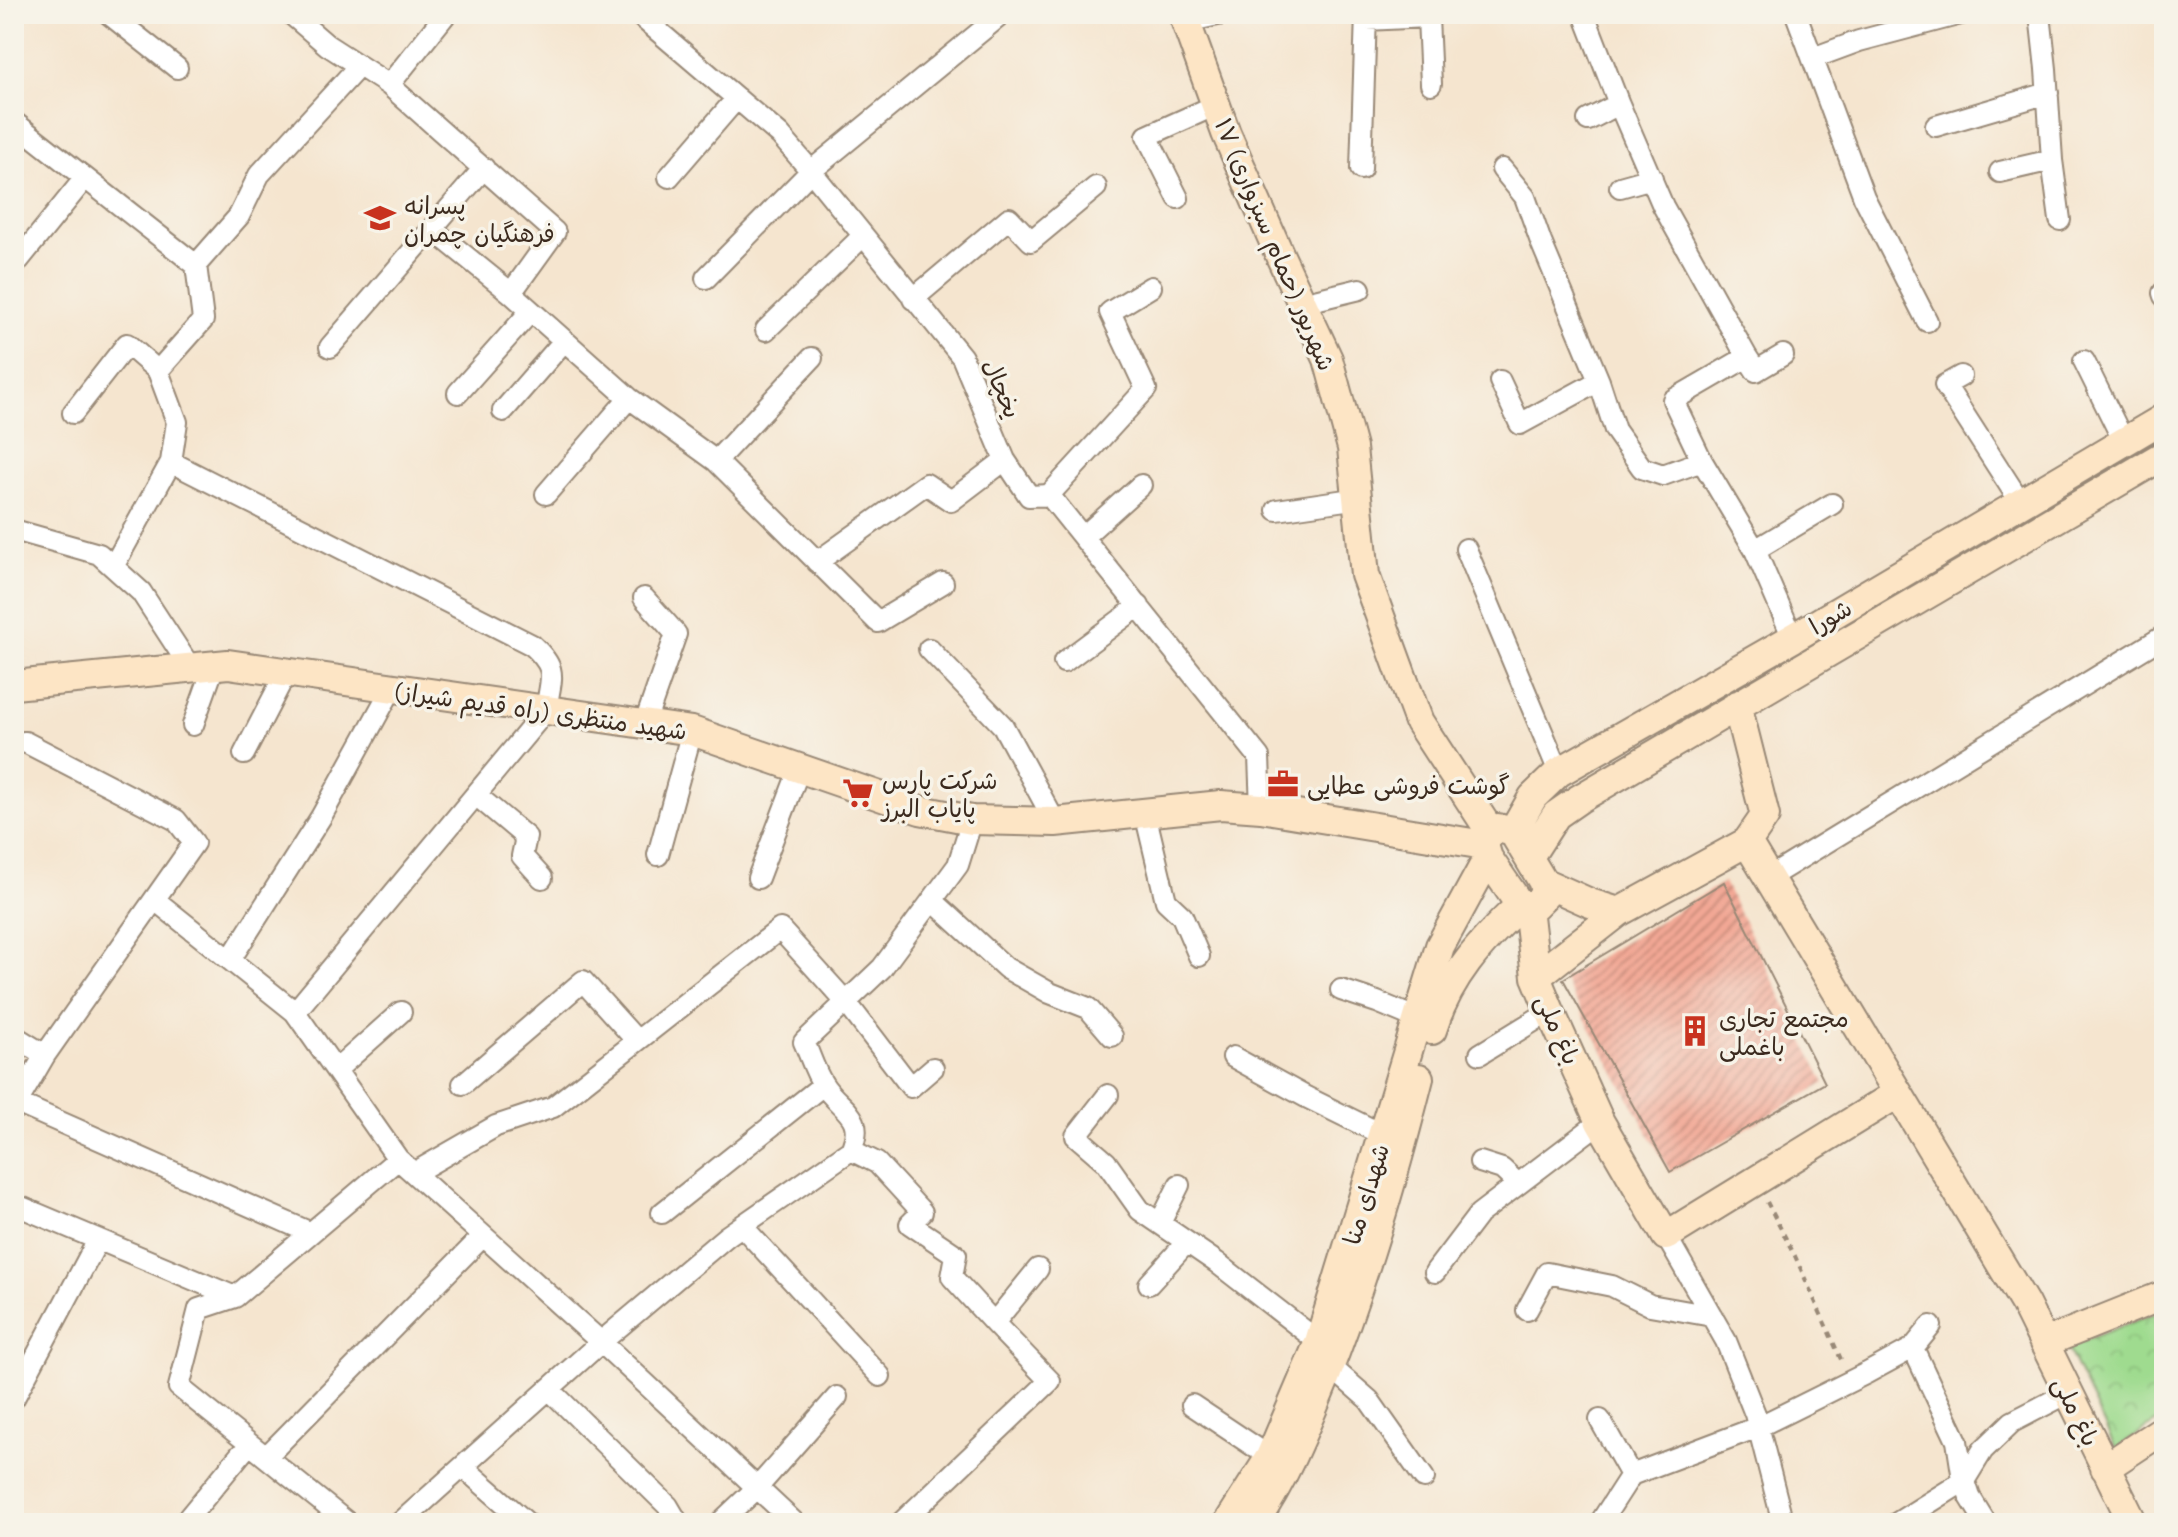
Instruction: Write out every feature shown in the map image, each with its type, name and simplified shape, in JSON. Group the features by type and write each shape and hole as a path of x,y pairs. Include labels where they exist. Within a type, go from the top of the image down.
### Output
{"street":[{"path":"109,14 177,68"},
{"path":"291,14 327,45 389,85 555,232 511,293"},
{"path":"389,85 446,14"},
{"name":"یخچال","path":"638,14 661,21 737,98 780,135 962,357 1005,460 1029,496 1049,495 1259,757 1261,808"},
{"path":"706,278 811,171 1002,14"},
{"path":"1184,18 1222,14"},
{"path":"1584,14 1663,206 1747,357 1756,371 1783,355"},
{"path":"1796,14 1864,197 1927,321"},
{"path":"1813,58 1859,41 1961,14"},
{"path":"2040,14 2060,220"},
{"path":"1361,169 1366,17 1428,15 1431,84"},
{"name":"۱۷ شهریور (حمام سبزواری)","path":"1184,18 1216,105 1328,359 1352,448 1365,575 1419,722 1494,842"},
{"path":"196,265 239,216 259,175 358,67"},
{"path":"1936,126 2048,93"},
{"path":"669,177 737,98"},
{"path":"1588,120 1619,104"},
{"path":"1178,198 1147,136 1216,105"},
{"path":"14,122 196,265 203,320 158,371"},
{"path":"2000,172 2052,160"},
{"path":"330,347 484,168"},
{"path":"1502,169 1525,197 1599,381 1615,430 1642,468 1663,475 1702,461"},
{"path":"14,266 85,178"},
{"path":"1620,187 1652,178"},
{"path":"913,299 1009,218 1031,241 1096,187"},
{"path":"432,229 511,293 629,398 716,461 878,622 943,583"},
{"path":"766,330 863,236"},
{"path":"1049,495 1146,389 1110,312 1151,287"},
{"path":"1302,303 1360,289"},
{"path":"458,393 531,311"},
{"path":"503,411 564,341"},
{"path":"73,413 127,344 158,371 177,422 171,462 113,567"},
{"path":"1747,357 1673,400 1702,461 1755,550 1793,638"},
{"path":"716,461 812,358"},
{"path":"2084,361 2124,442"},
{"path":"1961,376 1945,385 2021,503"},
{"path":"1500,381 1520,424 1599,381"},
{"path":"546,494 629,398"},
{"name":"شورا","path":"1494,842 1559,772 1793,638 2164,418"},
{"name":"شورا","path":"1529,857 1556,815 1737,705 2164,455"},
{"path":"817,562 926,484 951,501 1005,460"},
{"path":"171,462 532,645 548,660 552,671 546,710 295,1012"},
{"path":"1083,537 1141,485"},
{"path":"1277,510 1359,498"},
{"path":"1755,550 1832,504"},
{"path":"14,530 99,554 141,592 202,666 193,725"},
{"path":"1466,549 1559,772"},
{"path":"644,598 676,634 645,723"},
{"path":"1064,662 1139,606"},
{"path":"1768,878 2164,636"},
{"path":"929,649 1003,726 1055,822"},
{"name":"شهید منتظری (راه قدیم شیراز)","path":"14,685 228,664 692,731 920,810 972,820 1055,822 1221,805 1494,842"},
{"path":"244,754 286,673"},
{"path":"230,960 321,817 392,688"},
{"path":"1737,705 1765,816 1747,842"},
{"path":"658,855 692,731"},
{"path":"14,743 25,742 176,820 194,843 45,1055 16,1106 311,1233"},
{"path":"758,878 799,770"},
{"path":"476,795 526,837 522,856 542,878"},
{"path":"1145,813 1166,901 1182,916 1199,956"},
{"path":"400,1523 601,1342 742,1226 851,1150 858,1134 855,1120 823,1085 804,1042 882,968 958,865 972,820"},
{"path":"1494,842 1529,857 1543,882 1619,912"},
{"path":"1494,842 1524,906 1536,977"},
{"name":"شهدای منا","path":"1228,1523 1270,1457 1324,1354 1379,1223 1426,1022 1440,946 1494,842"},
{"name":"باغ ملی","path":"1666,1236 1600,1122 1536,977 1619,912 1747,842 2025,1304 2133,1523"},
{"name":"شهدای منا","path":"1254,1523 1272,1497 1307,1423 1383,1135 1426,1022 1439,1008 1457,974 1485,938 1524,906 1542,899 1545,891 1543,882"},
{"path":"155,900 295,1012 406,1166 795,1523"},
{"path":"932,900 1006,968 1050,993 1088,1008 1112,1036"},
{"path":"348,1523 179,1387 199,1309 235,1297 311,1233 406,1166 496,1126 553,1107 780,929 846,1002 911,1087 933,1068"},
{"path":"463,1084 583,981 637,1041"},
{"path":"1341,990 1426,1022"},
{"path":"1480,1054 1550,1011"},
{"path":"336,1070 401,1012"},
{"path":"14,1036 45,1055"},
{"path":"1233,1057 1383,1135"},
{"path":"662,1213 823,1085"},
{"path":"1783,1523 1758,1427 1726,1341 1666,1236 1897,1094"},
{"path":"1108,1095 1076,1136 1106,1162 1140,1210 1187,1242 1324,1354 1369,1400 1424,1478"},
{"path":"1435,1272 1479,1214 1600,1122"},
{"path":"851,1150 877,1163 922,1212 910,1224 956,1255 952,1277 1050,1381 901,1523"},
{"path":"1480,1162 1502,1169 1518,1184"},
{"path":"1160,1223 1179,1185"},
{"path":"14,1204 235,1297"},
{"path":"742,1226 880,1376"},
{"path":"266,1457 483,1236"},
{"path":"14,1398 98,1240"},
{"path":"1149,1284 1187,1242"},
{"path":"994,1323 1038,1269"},
{"path":"1527,1310 1547,1273 1612,1286 1650,1305 1712,1316"},
{"path":"2044,1343 2164,1295"},
{"path":"1600,1523 1631,1475 1758,1427 1851,1381 1913,1348 1931,1326"},
{"path":"1913,1348 1957,1441 1964,1481 1986,1523"},
{"path":"549,1389 668,1506 678,1523"},
{"path":"1897,1523 1964,1481 1983,1450 2012,1422 2068,1393"},
{"path":"720,1523 757,1488 837,1397"},
{"path":"1192,1405 1270,1457"},
{"path":"1600,1420 1631,1475"},
{"path":"2105,1468 2164,1429"},
{"path":"184,1523 249,1444"},
{"path":"463,1467 527,1523"}],"path":[{"path":"1755,1179 1795,1256 1851,1381"}],"green space":[{"path":"2164,1310 2164,1417 2116,1449 2067,1347"}],"building":[{"name":"مجتمع تجاری باغملی","path":"1724,882 1825,1083 1670,1172 1563,979"}],"place":[{"name":"پسرانه فرهنگیان چمران","path":"380,218"},
{"name":"گوشت فروشی عطایی","path":"1283,784"},
{"name":"شرکت پارس پایاب البرز","path":"858,793"},
{"name":"مجتمع تجاری باغملی","path":"1695,1031"}]}
